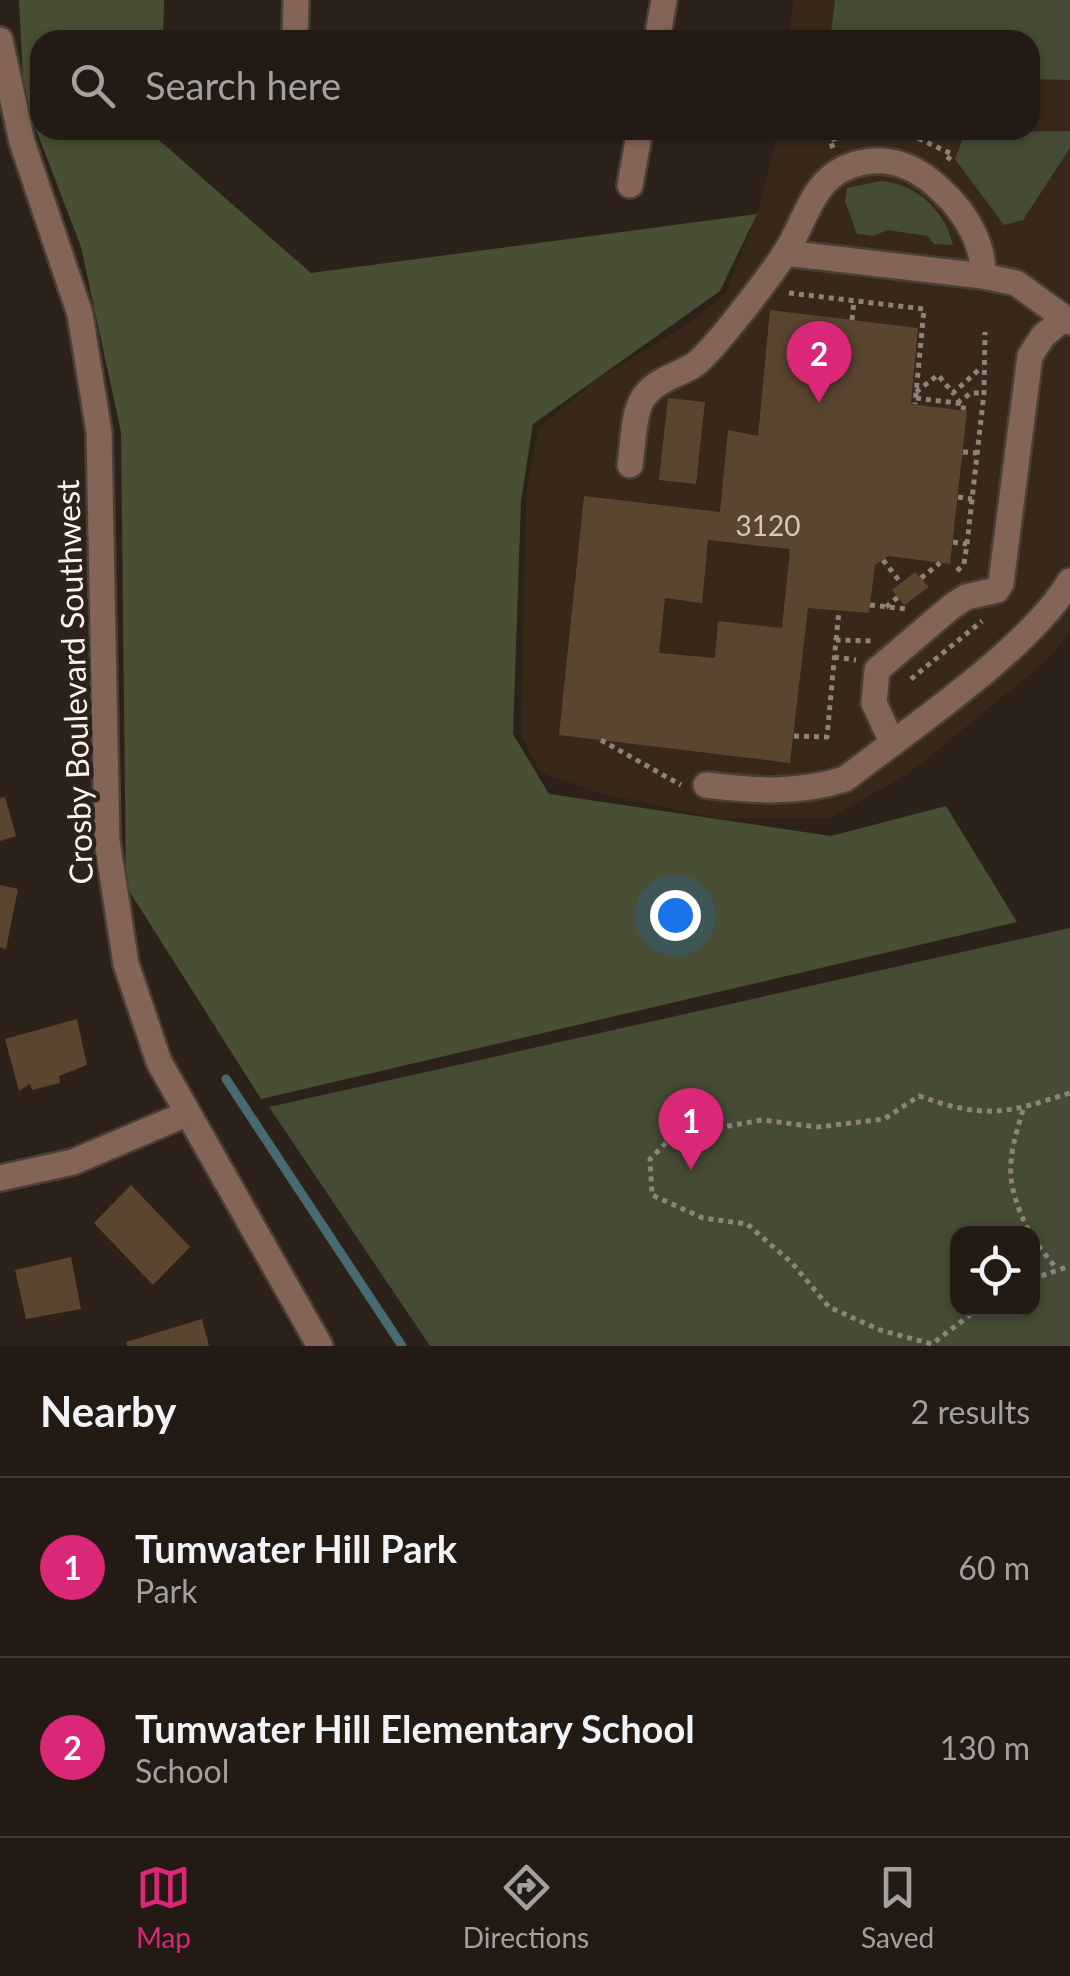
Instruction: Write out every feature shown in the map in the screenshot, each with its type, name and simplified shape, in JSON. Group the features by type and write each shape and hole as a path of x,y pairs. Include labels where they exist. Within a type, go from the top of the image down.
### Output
{"street":[{"path":"295,30 296,0"},
{"path":"659,30 664,0"},
{"name":"Crosby Boulevard Southwest","path":"0,40 6,103 80,314 99,432 107,841 126,964 159,1062 320,1346"},
{"path":"630,185 638,140"},
{"path":"630,465 642,399 666,376 696,364 785,253 816,192 827,179 844,169 883,160 920,170 947,196 978,238 983,276"},
{"path":"785,253 1016,283 1066,321 1042,336 1027,370 998,590 966,597 950,607 877,670 874,704 892,742"},
{"path":"706,786 766,792 810,790 845,779 1020,640 1053,608 1070,580"},
{"path":"0,1178 73,1162 186,1114"}],"path":[{"path":"831,144 841,140"},
{"path":"926,140 950,156"},
{"path":"790,293 924,309 915,398"},
{"path":"852,320 854,300"},
{"path":"953,574 964,564 967,544 984,393 984,332"},
{"path":"915,398 938,376 953,393 982,366"},
{"path":"957,403 971,393 984,393"},
{"path":"915,398 964,404 964,410"},
{"path":"963,452 977,453"},
{"path":"958,497 972,499"},
{"path":"953,542 967,544"},
{"path":"882,560 901,582"},
{"path":"922,578 940,562"},
{"path":"886,607 898,597"},
{"path":"870,605 910,610"},
{"path":"836,640 839,611"},
{"path":"911,679 985,620"},
{"path":"834,657 863,660"},
{"path":"601,740 704,800 706,786"},
{"path":"969,1316 932,1344 880,1330 829,1308 792,1263 747,1224 703,1218 652,1195 650,1159 674,1136 762,1120 818,1127 884,1119 919,1096 962,1111 1023,1110 1070,1093"},
{"path":"1023,1110 1008,1156 1010,1193 1026,1226"},
{"path":"1040,1248 1056,1268"},
{"path":"1040,1275 1070,1266"}],"shaded area":[{"path":"793,0 1070,0 1070,632 1046,661 908,774 831,817 721,819 598,793 540,772 521,735 526,497 538,428 597,379 690,323 726,293 760,204 776,140 1040,140 1040,30 790,30"}],"green space":[{"path":"19,0 164,0 163,30 30,30 30,114 24,98"},
{"path":"835,0 1070,0 1070,80 1040,79 1040,30 831,30"},
{"path":"1040,131 1070,131 1070,148 1023,220 1004,225 955,159 962,140 1040,140"},
{"path":"40,140 160,140 311,273 757,214 720,291 533,424 521,501 513,734 549,794 831,836 946,806 1017,922 261,1099 126,886 121,432 81,247"},
{"path":"881,181 906,187 927,201 943,221 953,245 934,244 928,236 887,230 874,236 857,234 845,201 847,188"},
{"path":"1070,928 1070,1346 430,1346 269,1107"}],"building":[{"path":"770,310 918,328 911,404 967,411 950,564 888,556 875,565 869,613 808,608 790,763 559,735 584,496 720,512 728,430 758,436","holes":["708,540 790,549 782,628 718,621 715,658 659,653 665,598 702,603"]},
{"path":"668,398 705,402 696,484 659,480"},
{"path":"915,572 929,587 904,605 892,590"},
{"path":"5,797 16,836 0,841 0,798"},
{"path":"0,885 18,889 6,949 0,947"},
{"path":"77,1019 87,1065 59,1076 60,1083 32,1090 30,1084 19,1091 5,1039"},
{"path":"131,1185 190,1247 153,1285 94,1223"},
{"path":"71,1257 81,1309 26,1319 15,1270"},
{"path":"202,1319 209,1346 127,1346 126,1342"}],"waterway":[{"path":"226,1079 402,1346"}],"place":[{"name":"Tumwater Hill Elementary School","path":"819,403"},
{"name":"Tumwater Hill Park","path":"691,1170"}]}
